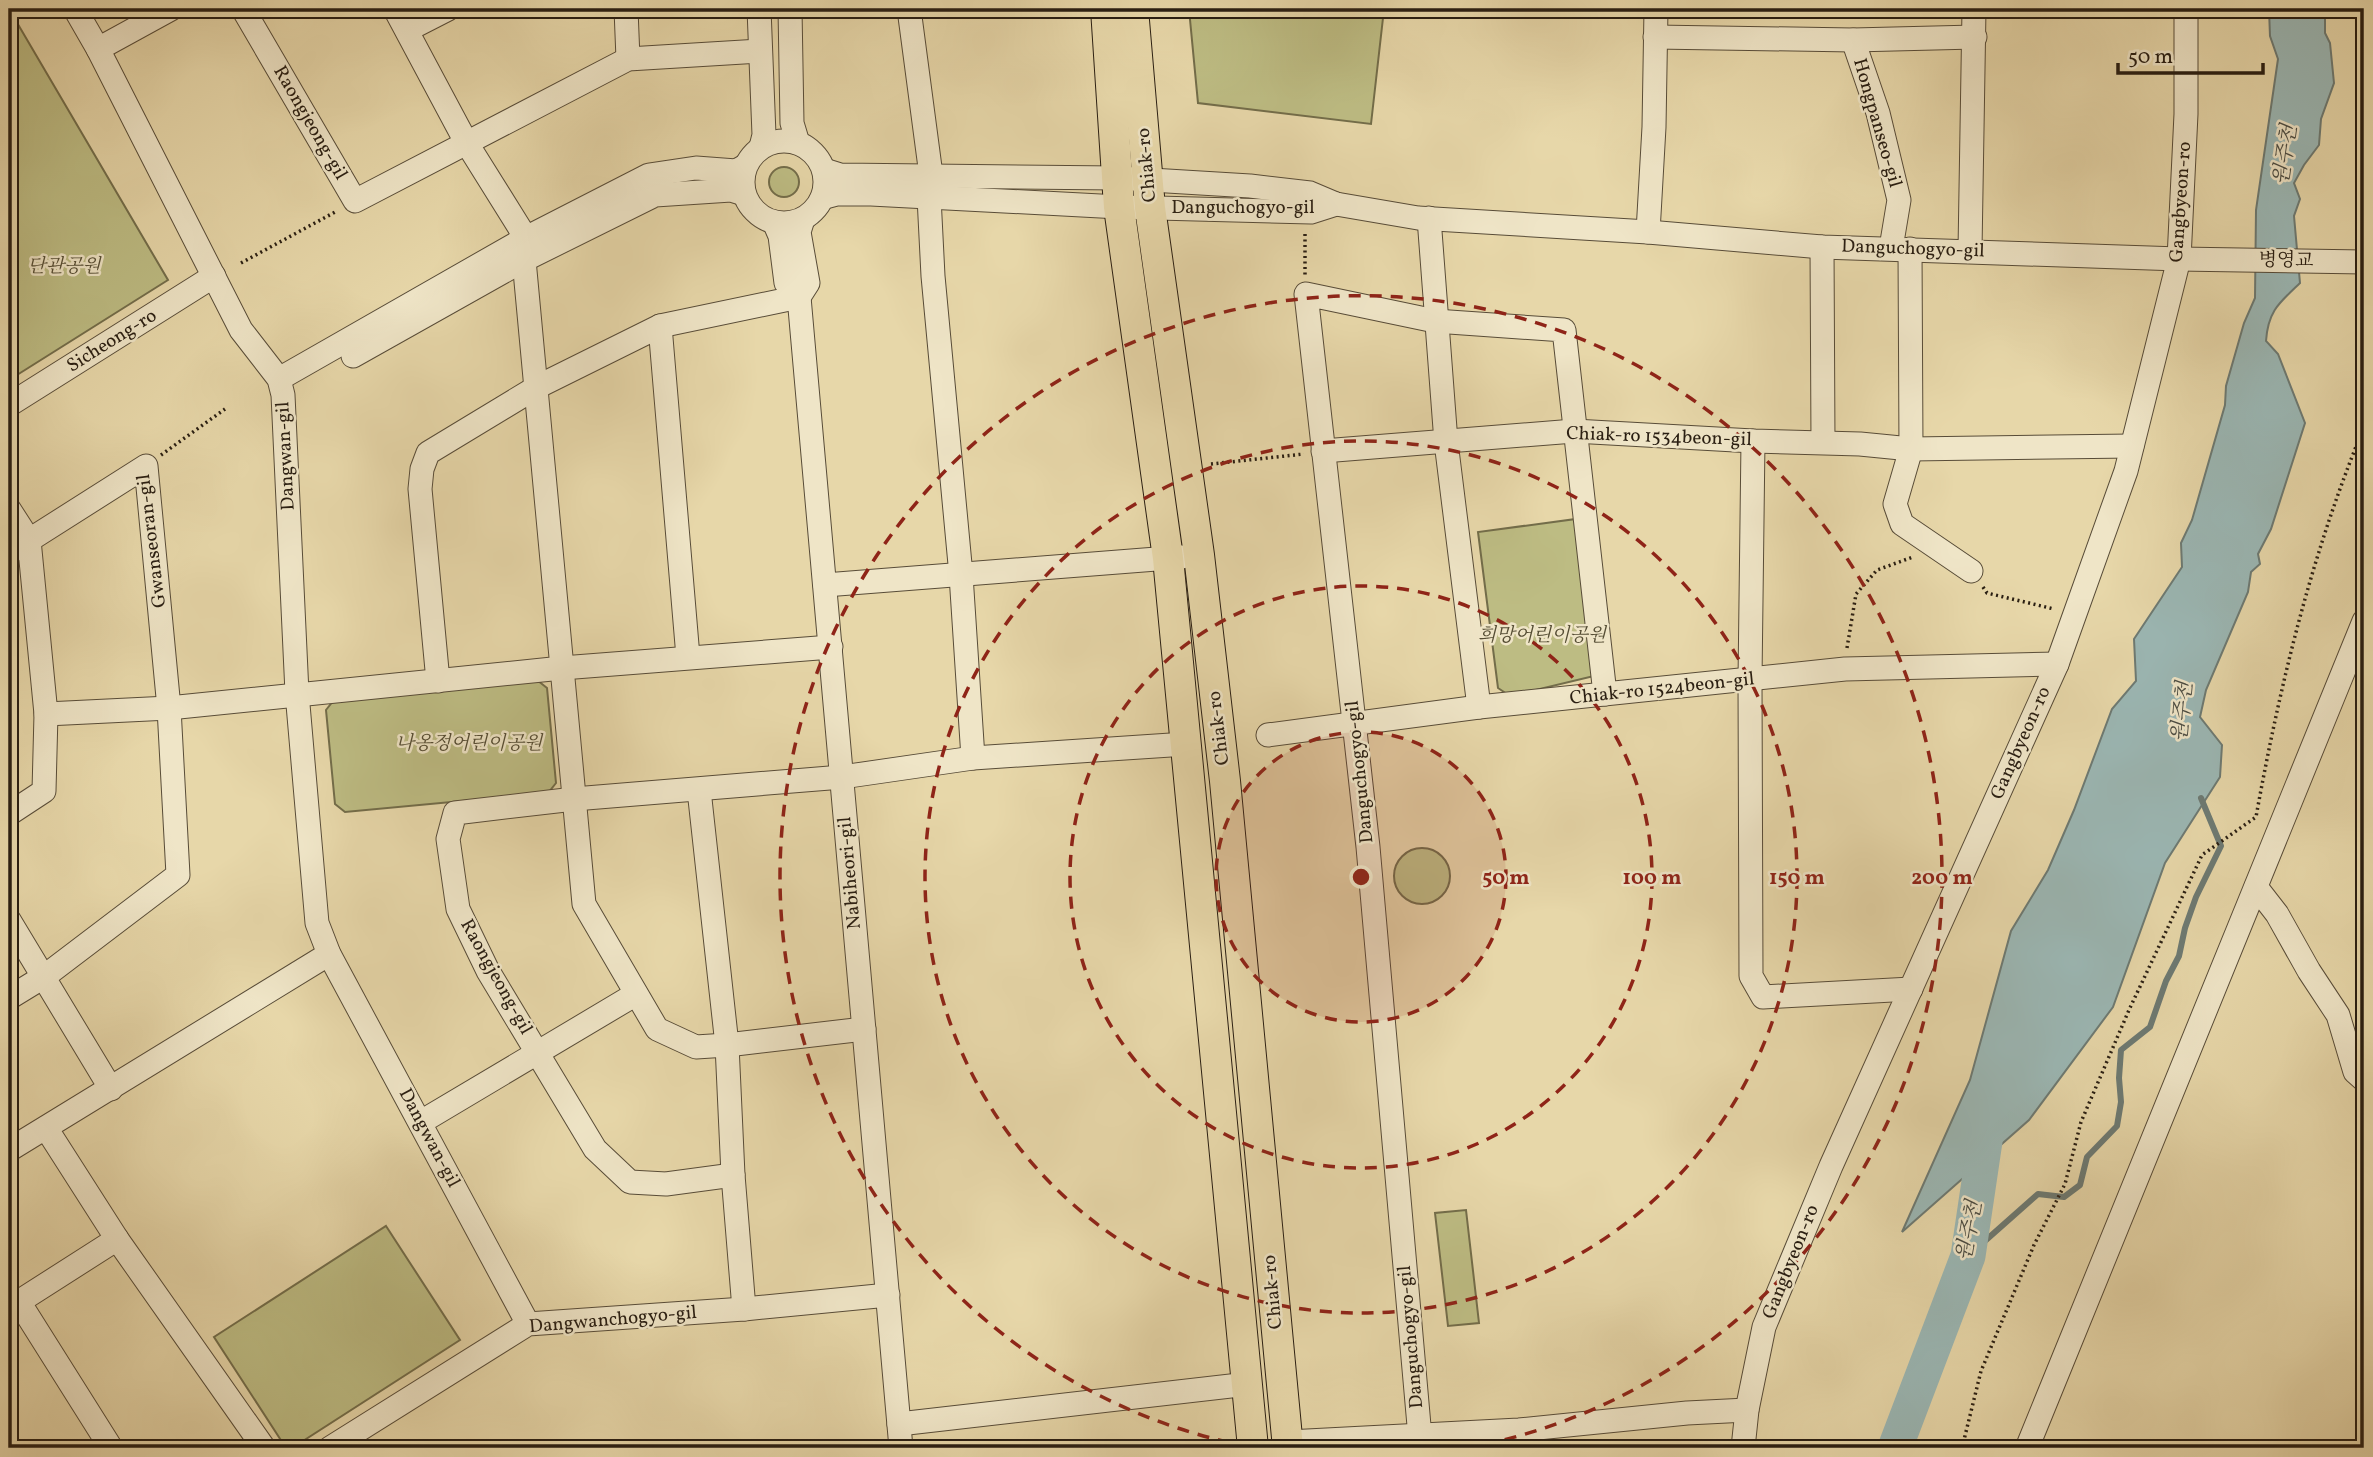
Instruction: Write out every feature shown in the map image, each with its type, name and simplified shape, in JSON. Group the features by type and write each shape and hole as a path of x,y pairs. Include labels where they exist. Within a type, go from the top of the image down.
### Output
{"main road":[{"name":"Chiak-ro","path":"1106,9 1118,193 1168,558 1253,1448"},
{"name":"Chiak-ro","path":"1133,9 1149,194 1199,555 1228,809 1288,1445"}],"street":[{"name":"Dangwan-gil","path":"75,9 241,330 281,387 297,693 317,923 329,954 528,1325"},
{"path":"98,49 170,9"},
{"name":"Raongjeong-gil","path":"243,9 355,201 628,59 760,51"},
{"path":"395,9 525,249 539,435 584,904 657,1029 696,1047 864,1028"},
{"path":"407,30 448,9"},
{"path":"625,9 628,59"},
{"path":"759,9 764,135 761,147"},
{"path":"790,9 792,123 798,143"},
{"path":"909,9 930,186 933,276 961,575 973,758"},
{"path":"1648,232 1654,127 1656,9"},
{"path":"1970,250 1974,9"},
{"name":"Gangbyeon-ro","path":"1743,1448 1747,1410 1765,1327 1831,1166 2057,664 2126,471 2179,260 2186,114 2186,9"},
{"name":"Hongpanseo-gil","path":"1655,37 1853,40 1975,37"},
{"name":"Hongpanseo-gil","path":"1853,40 1878,113 1899,200 1911,450 1895,504 1902,524 1971,571"},
{"path":"773,141 798,143 818,158 824,170 822,198 814,210 803,219 789,223 761,217 750,207 744,194 742,180 745,166 752,155 773,141"},
{"path":"281,387 525,249 649,175 696,168 736,171 745,166"},
{"name":"Chiak-ro","path":"824,170 840,175 930,186 1118,193"},
{"name":"Chiak-ro","path":"822,198 930,186"},
{"name":"Danguchogyo-gil","path":"1118,193 1149,194 1250,186 1310,193 1336,204 1429,218 1648,232 1822,247 2207,260"},
{"path":"525,249 655,195 731,190 744,194"},
{"path":"1429,218 1446,442 1479,707"},
{"path":"438,681 420,489 422,469 428,453 537,387 660,326 799,297 808,283 799,232 803,219"},
{"path":"775,222 780,236 786,283 799,297"},
{"path":"1822,247 1823,442"},
{"name":"병영교","path":"2207,260 2364,262"},
{"name":"Sicheong-ro","path":"9,405 215,276"},
{"path":"1306,294 1435,321 1564,330 1605,694"},
{"name":"Danguchogyo-gil","path":"1306,294 1356,724 1420,1437"},
{"name":"Nabiheori-gil","path":"799,297 901,1448"},
{"path":"660,326 688,657"},
{"name":"Chiak-ro 1534beon-gil","path":"1323,452 1574,431 1823,442 1911,450 2132,446"},
{"path":"1753,441 1750,680 1751,976 1763,997 1911,989"},
{"name":"Gwanseoran-gil","path":"9,553 146,466 169,708 178,875 45,976 9,998"},
{"path":"9,509 29,540 46,715 44,791 9,814"},
{"path":"825,585 1199,555"},
{"path":"2027,1448 2364,621"},
{"path":"46,715 169,708 562,668 831,648"},
{"name":"Chiak-ro 1524beon-gil","path":"1268,735 1479,707 1844,669 2057,664"},
{"name":"Chiak-ro","path":"842,776 973,758 1186,744"},
{"name":"Raongjeong-gil","path":"733,1175 666,1184 630,1182 595,1149 488,971 458,909 448,839 455,813 574,799 842,776"},
{"path":"699,790 727,1045 733,1175 744,1309"},
{"path":"2256,887 2277,914 2338,1015 2355,1072 2364,1080"},
{"path":"9,919 111,1088"},
{"path":"9,1150 329,954"},
{"name":"Raongjeong-gil","path":"421,1122 636,993"},
{"path":"46,1128 117,1239 264,1448"},
{"path":"111,1448 14,1305 117,1239"},
{"name":"Dangwanchogyo-gil","path":"330,1448 528,1325 888,1295"},
{"path":"899,1424 1248,1384"},
{"path":"1288,1445 1420,1437 1519,1439 1687,1413 1747,1410"}],"path":[{"path":"241,263 355,201"},
{"name":"Danguchogyo-gil","path":"1305,234 1306,294"},
{"path":"146,466 225,409"},
{"path":"1962,1448 1981,1371 2034,1245 2062,1189 2081,1122 2129,1010 2202,855 2256,817 2294,635 2340,484 2364,427"},
{"path":"1186,466 1323,452"},
{"path":"1844,669 1856,594 1877,570 1938,549"},
{"path":"1987,593 2075,615"}],"green space":[{"name":"단관공원","path":"9,9 168,280 9,380"},
{"path":"1189,9 1384,9 1371,124 1198,103"},
{"path":"784,167 795,171 799,182 795,193 784,197 773,193 769,182 773,171"},
{"name":"희망어린이공원","path":"1576,519 1594,676 1510,696 1498,688 1478,532"},
{"name":"나옹정어린이공원","path":"537,680 547,688 556,783 548,793 345,812 335,804 326,710 334,700"},
{"path":"1417,848 1427,848 1442,856 1448,865 1448,887 1442,896 1427,904 1417,904 1399,892 1394,881 1394,871 1406,853"},
{"path":"1466,1210 1479,1323 1448,1326 1435,1213"},
{"path":"386,1226 460,1340 292,1448 286,1448 214,1337"}],"water":[{"path":"2269,9 2325,9 2325,33 2330,43 2334,83 2321,119 2319,145 2294,183 2300,199 2294,216 2300,283 2276,308 2269,322 2266,341 2278,354 2305,423 2271,529 2258,554 2260,564 2251,572 2248,592 2206,690 2200,717 2222,745 2220,777 2165,863 2113,1007 2029,1120 1902,1232 1970,1080 2011,931 2048,870 2112,709 2136,681 2134,639 2182,567 2181,543 2192,520 2225,405 2226,386 2244,323 2255,298 2256,210 2278,59 2270,36"}],"waterway":[{"path":"1968,1256 2038,1194 2064,1197 2080,1185 2087,1157 2117,1126 2121,1102 2121,1050 2150,1027 2166,981 2179,956 2196,897 2221,846 2201,798"},
{"name":"원주천","path":"1895,1448 1968,1256 1991,1114"}]}
